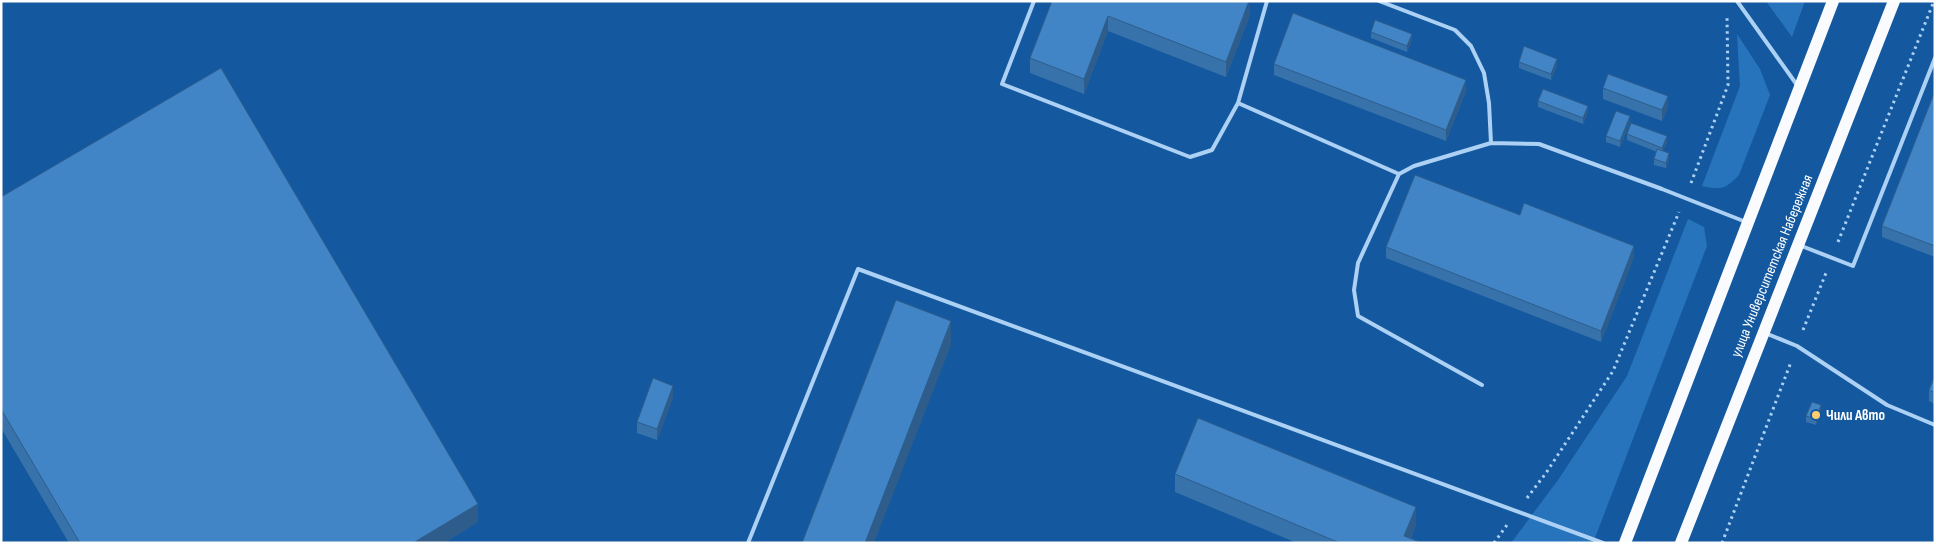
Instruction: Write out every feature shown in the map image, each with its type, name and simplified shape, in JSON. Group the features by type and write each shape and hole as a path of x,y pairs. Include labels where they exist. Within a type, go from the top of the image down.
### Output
{"main road":[{"path":"1626,543 1833,1"},
{"name":"улица Университетская Набережная","path":"1682,543 1894,1"}],"lane":[{"path":"1034,1 1002,84 1190,157 1212,150 1238,103 1266,2 1260,1"},
{"path":"1378,1 1455,30 1471,46 1484,73 1489,102 1491,143"},
{"path":"1737,1 1800,90"},
{"path":"1797,245 1853,266 1935,58"},
{"path":"1238,103 1399,174"},
{"path":"1482,385 1358,316 1354,290 1358,263 1399,174 1414,166 1491,143 1539,144 1748,223"},
{"path":"748,543 858,269 1603,543"},
{"path":"1763,332 1797,346 1887,405 1935,425"}],"path":[{"path":"1494,543 1546,473 1614,371 1685,198 1728,85 1727,10"}],"shaded area":[{"path":"1766,1 1805,1 1792,37"},
{"path":"1737,34 1760,69 1770,95 1739,175 1730,184 1722,188 1702,186 1740,86"},
{"path":"1688,219 1704,227 1707,246 1593,543 1511,543 1558,480 1627,376"}],"building":[{"path":"1052,1 1249,1 1226,62 1108,16 1084,79 1030,58"},
{"path":"1293,13 1466,80 1446,130 1274,64"},
{"path":"1375,20 1412,34 1407,46 1371,32"},
{"path":"1524,46 1557,59 1551,74 1519,62"},
{"path":"221,68 478,504 413,543 80,543 1,409 1,197"},
{"path":"1608,74 1668,96 1662,110 1603,88"},
{"path":"1543,89 1588,106 1583,118 1538,101"},
{"path":"1935,91 1935,246 1882,226"},
{"path":"1616,111 1630,116 1620,141 1606,136"},
{"path":"1631,123 1667,136 1662,148 1627,134"},
{"path":"1657,149 1669,153 1666,163 1654,159"},
{"path":"1415,175 1520,215 1524,203 1634,246 1601,331 1386,247"},
{"path":"896,300 951,321 865,543 802,543"},
{"path":"1935,376 1935,393 1929,390"},
{"path":"653,378 673,386 657,429 637,422"},
{"path":"1812,402 1821,405 1816,419 1806,416"},
{"path":"1198,418 1416,507 1404,536 1422,543 1340,543 1175,474"}],"place":[{"name":"Чили Авто","path":"1816,415"}]}
